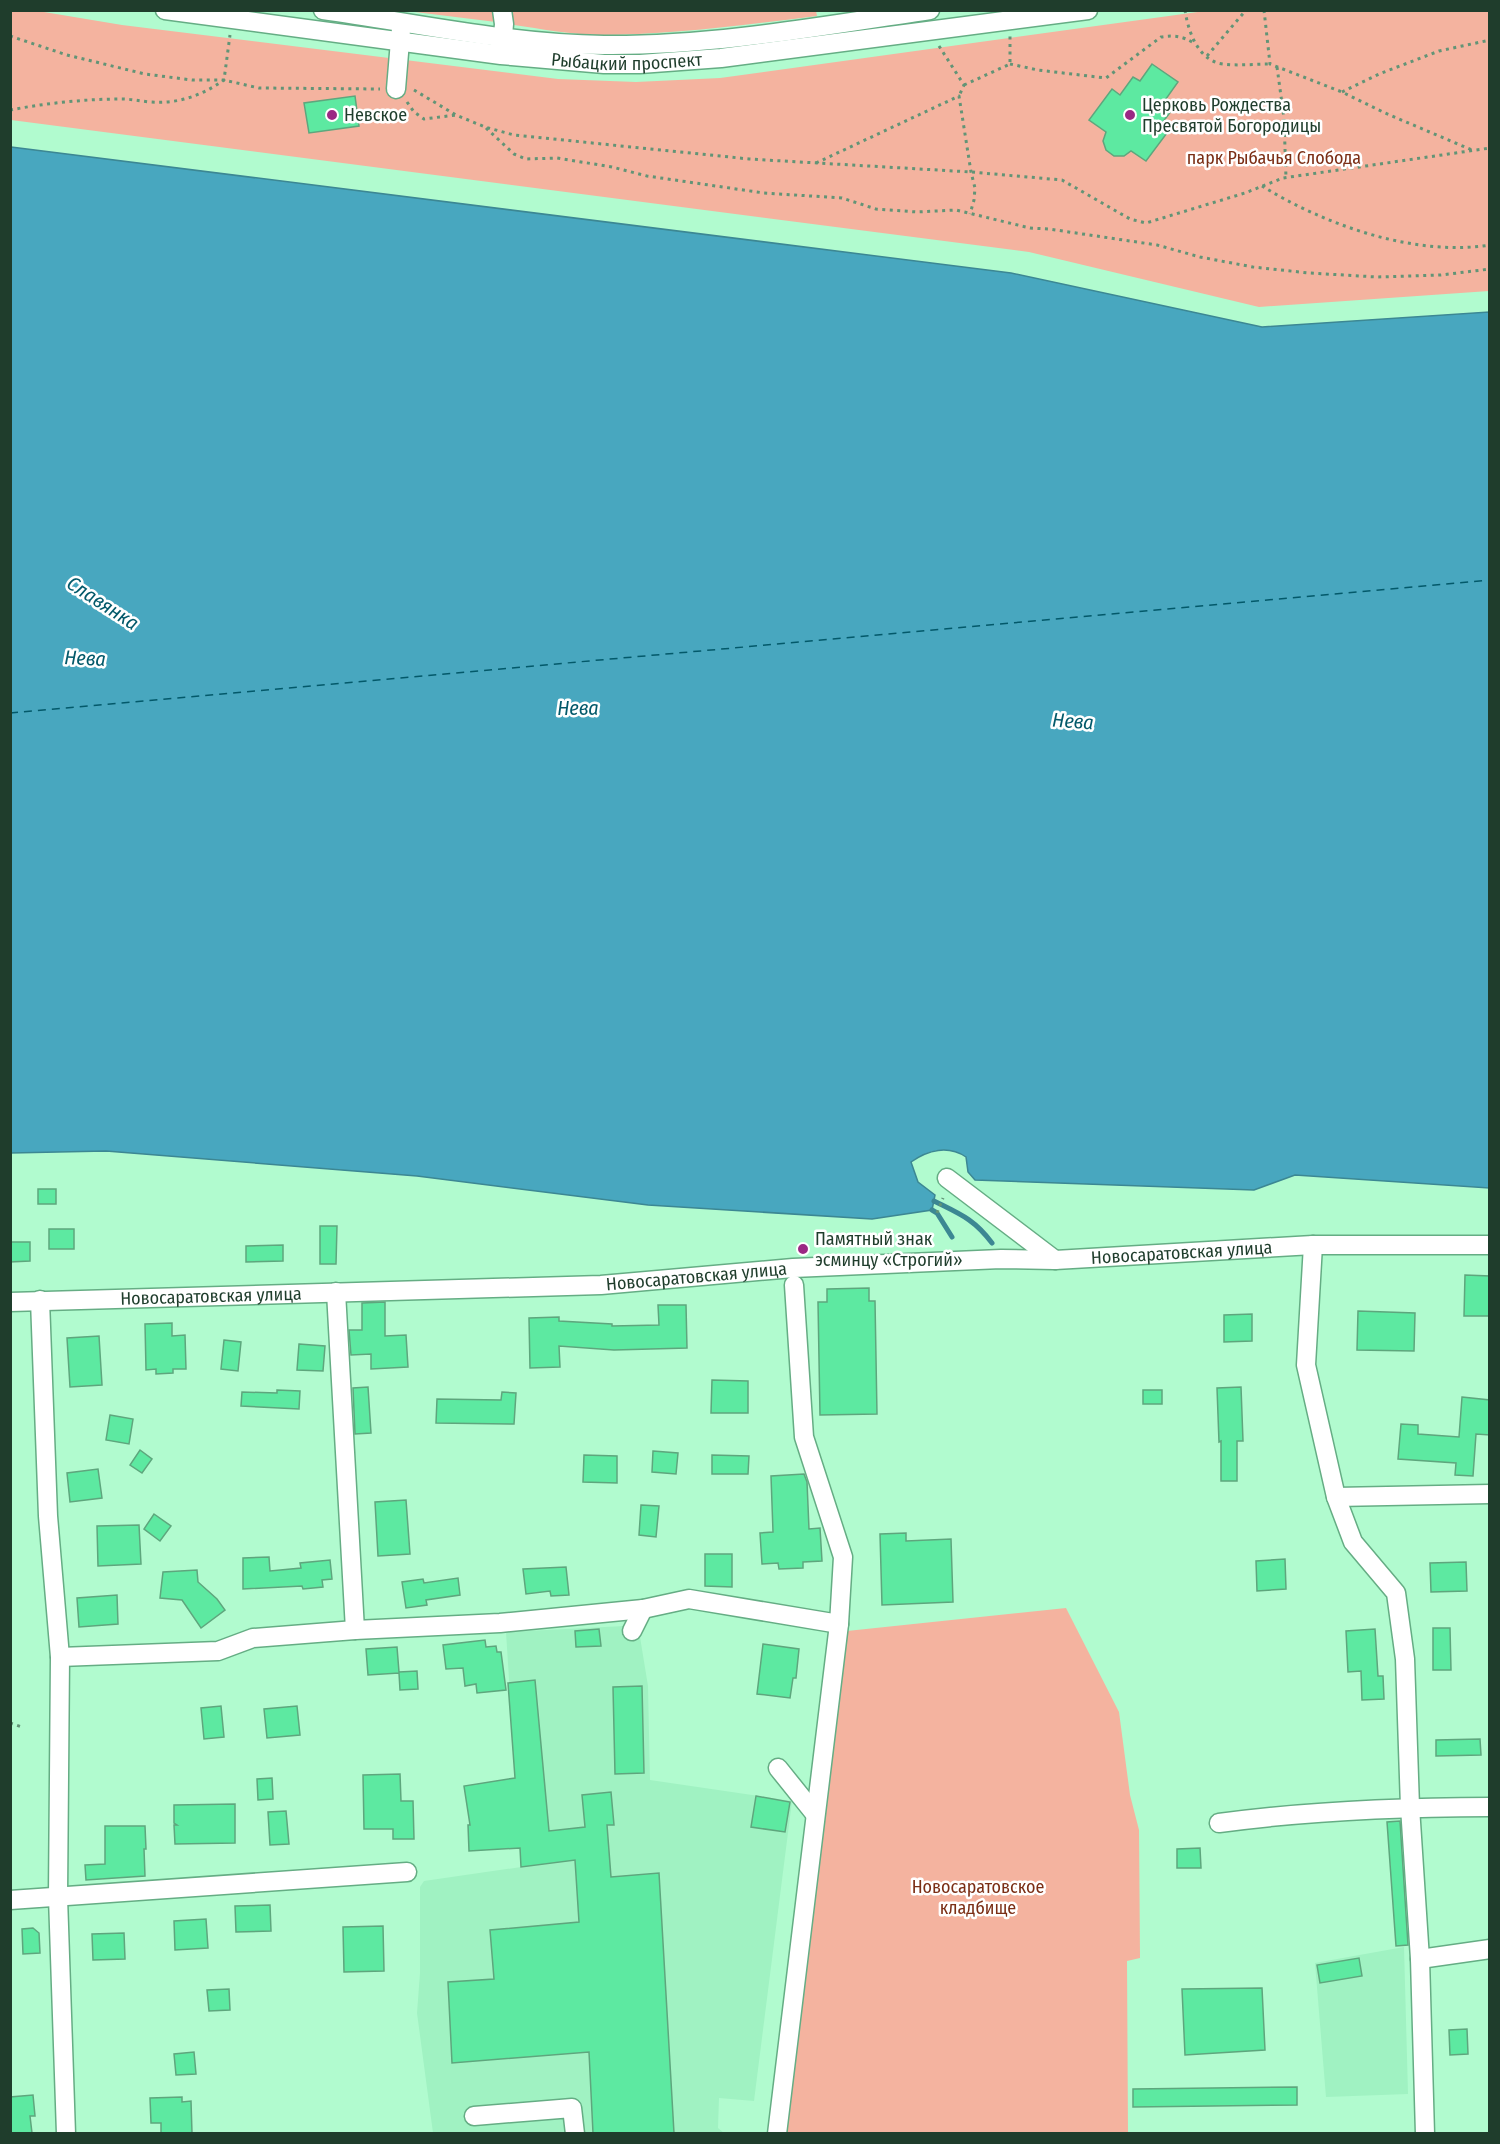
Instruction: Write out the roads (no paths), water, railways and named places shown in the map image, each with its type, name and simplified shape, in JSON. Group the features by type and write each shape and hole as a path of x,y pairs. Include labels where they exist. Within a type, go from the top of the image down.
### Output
{"street":[{"name":"Рыбацкий проспект","path":"165,10 231,21 501,56 567,62 640,64 721,58 983,15 1088,10"},
{"name":"Рыбацкий проспект","path":"323,10 503,37 570,44 639,45 719,39 930,10"},
{"path":"501,56 502,10"},
{"path":"402,22 399,41 404,91"},
{"path":"945,1187 1055,1260"},
{"path":"1313,1245 1306,1365 1336,1497 1353,1542 1396,1593 1405,1659 1410,1807 1420,1959 1425,2133"},
{"name":"Новосаратовская улица","path":"10,1302 601,1285 793,1268 1001,1259 1055,1260 1313,1245 1490,1245"},
{"path":"777,2133 839,1624 843,1557 804,1437 794,1285"},
{"path":"336,1292 356,1630"},
{"path":"40,1300 48,1516 60,1657 58,1897 66,2133"},
{"path":"1336,1497 1490,1494"},
{"path":"60,1657 218,1651 253,1638 501,1623 643,1609 689,1599 839,1624"},
{"path":"632,1631 643,1609"},
{"path":"778,1768 815,1814"},
{"path":"1219,1822 1282,1815 1410,1807 1490,1807"},
{"path":"10,1899 407,1872"},
{"path":"1420,1959 1490,1949"},
{"path":"474,2116 572,2108 575,2133"}],"water":[{"name":"Нева","path":"11,147 1011,273 1262,327 1489,312 1489,1188 1295,1175 1254,1190 975,1180 968,1172 966,1157 945,1150 924,1154 911,1162 918,1182 935,1195 932,1210 872,1219 648,1205 417,1176 106,1151 11,1153"}],"waterway":[{"path":"934,1201 973,1223 992,1243"},
{"path":"932,1210 937,1213 952,1237"}],"place":[{"name":"Невское","path":"332,115"},
{"name":"Церковь Рождества Пресвятой Богородицы","path":"1130,115"},
{"name":"Памятный знак эсминцу «Строгий»","path":"803,1249"}],"park label":[{"name":"парк Рыбачья Слобода","path":"1274,158"},
{"name":"Новосаратовское кладбище","path":"978,1897"}],"water label":[{"name":"Славянка","path":"103,603"}]}
